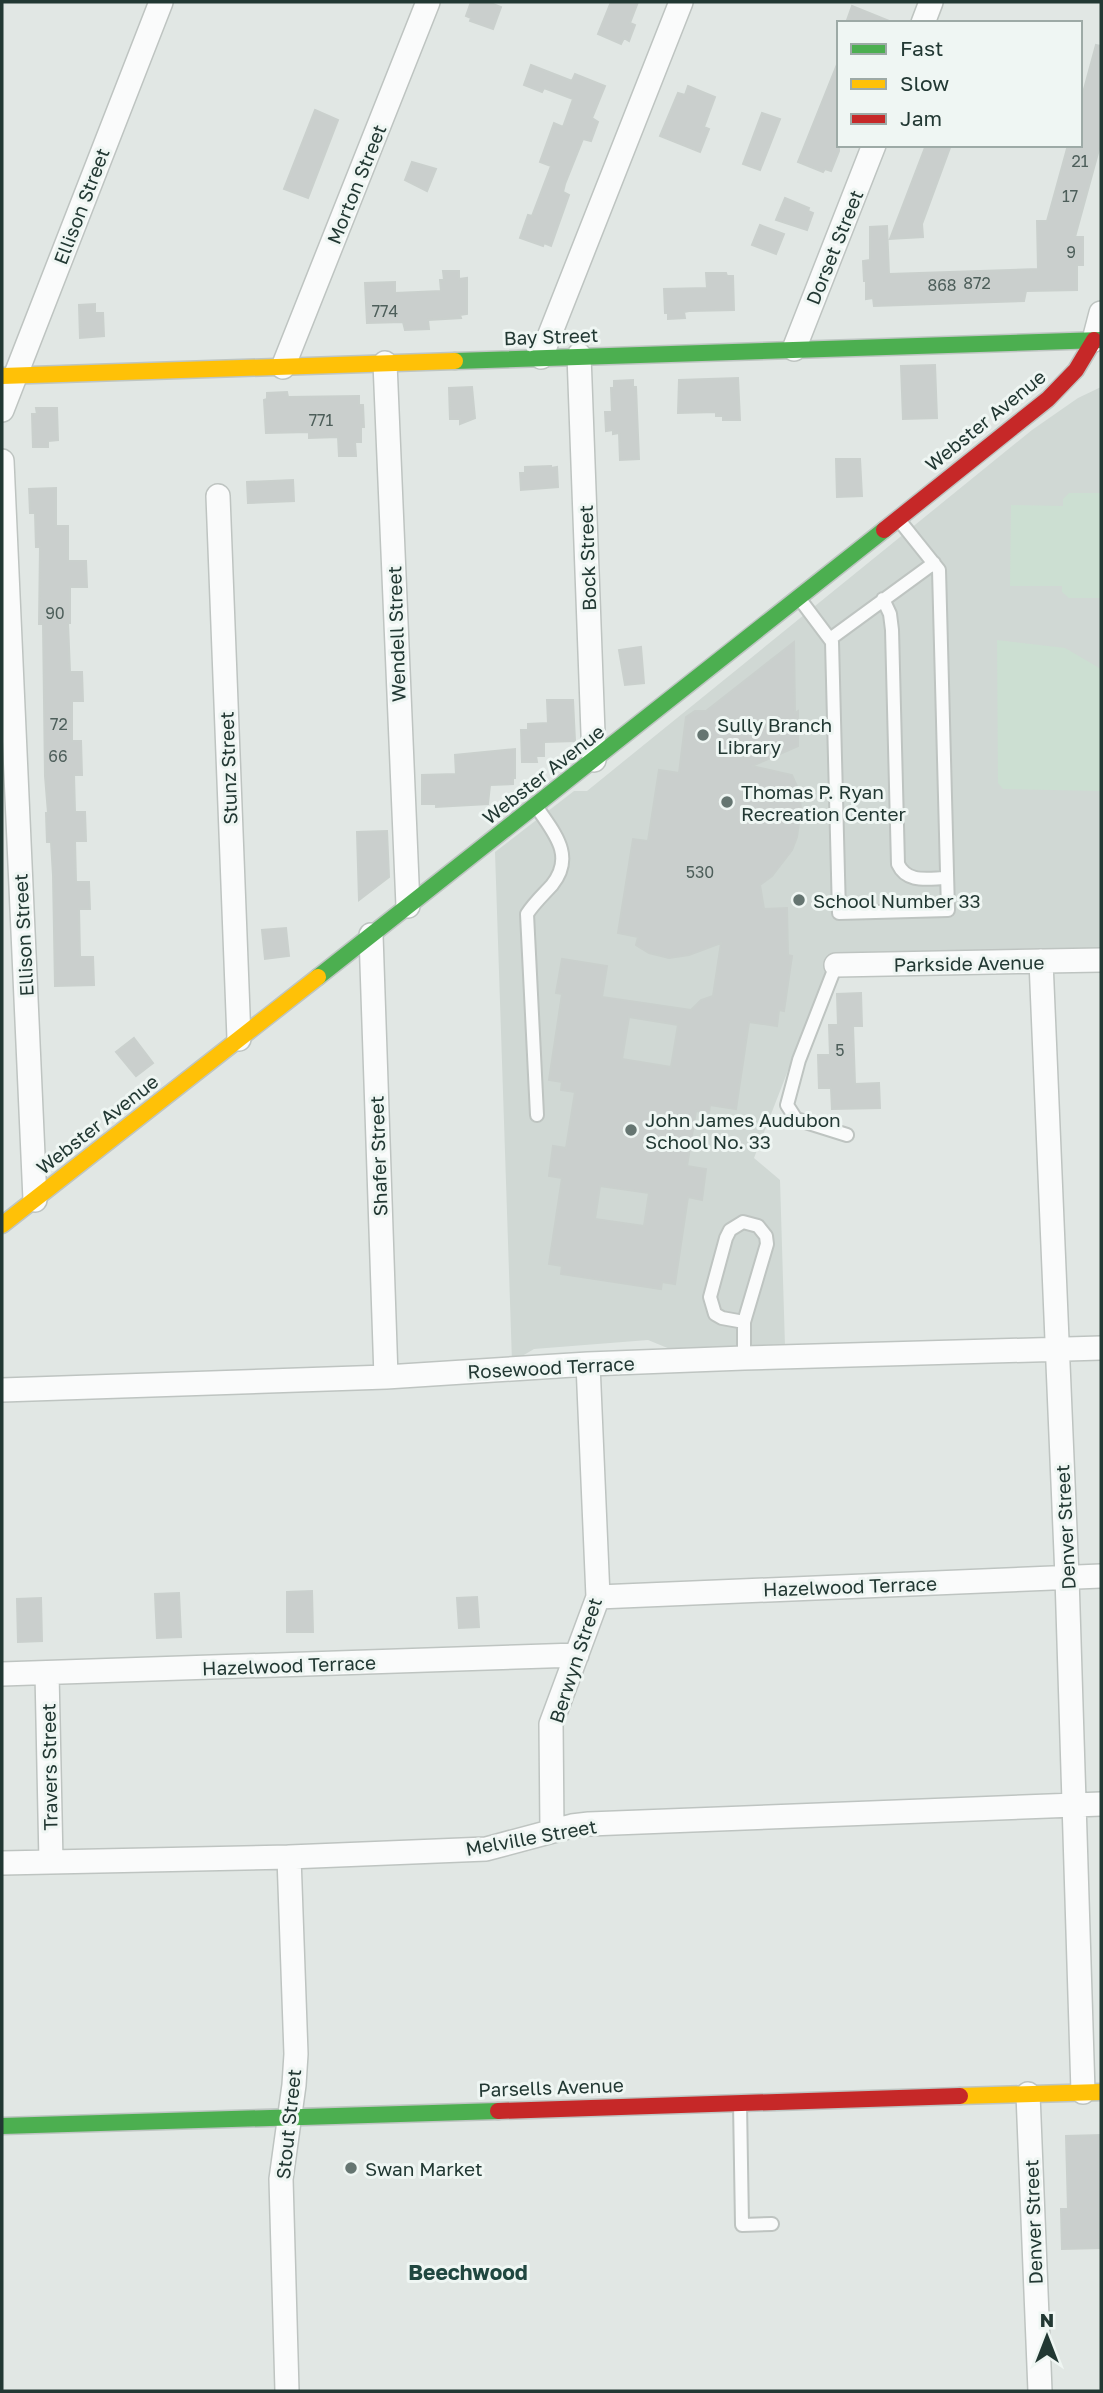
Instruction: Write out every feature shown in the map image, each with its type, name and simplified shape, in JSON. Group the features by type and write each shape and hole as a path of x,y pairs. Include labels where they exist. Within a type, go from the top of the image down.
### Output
{"street":[{"name":"Ellison Street","path":"2,410 8,376 161,2"},
{"name":"Morton Street","path":"283,366 428,2"},
{"path":"541,357 681,2"},
{"path":"924,21 931,2"},
{"name":"Dorset Street","path":"794,349 873,147"},
{"path":"1098,340 1101,313"},
{"name":"Bay Street","path":"8,376 579,355 1098,340"},
{"name":"Webster Avenue","path":"2,1225 536,806 1048,399 1076,370 1098,340"},
{"name":"Bock Street","path":"579,355 594,760"},
{"name":"Wendell Street","path":"385,363 408,906"},
{"path":"1048,399 1083,383"},
{"name":"Ellison Street","path":"2,461 34,1200"},
{"name":"Stunz Street","path":"218,496 239,1039"},
{"name":"Shafer Street","path":"370,935 386,1377"},
{"name":"Parkside Avenue","path":"836,965 1101,960"},
{"name":"Denver Street","path":"1041,961 1068,1577 1074,1805 1092,2092"},
{"name":"Rosewood Terrace","path":"2,1390 386,1377 588,1364 744,1358 1101,1348"},
{"name":"Berwyn Street","path":"552,1830 551,1724 598,1597 588,1364"},
{"name":"Hazelwood Terrace","path":"598,1597 1101,1576"},
{"name":"Hazelwood Terrace","path":"2,1674 577,1655"},
{"name":"Travers Street","path":"47,1673 51,1862"},
{"name":"Melville Street","path":"2,1863 289,1857 486,1849 552,1830 589,1824 1101,1804"},
{"name":"Stout Street","path":"287,2391 281,2179 296,2054 289,1857"},
{"name":"Parsells Avenue","path":"2,2126 1092,2092"},
{"name":"Denver Street","path":"1028,2094 1040,2391"}],"lane":[{"path":"798,598 832,642 839,913 948,910 939,570 898,518"},
{"path":"830,639 934,563"},
{"path":"883,599 890,614 892,630 898,864 902,872 911,878 947,878"},
{"path":"536,806 564,854 557,877 537,898 527,914 537,1115"},
{"path":"836,965 799,1060 787,1105 796,1119 848,1135"},
{"path":"744,1322 715,1314 710,1297 726,1238 730,1230 743,1223 758,1226 766,1237 767,1244 744,1322 744,1358"},
{"path":"740,2103 742,2225 772,2224"}],"shaded area":[{"name":"School Number 33","path":"1101,387 1101,948 832,957 754,1158 780,1180 785,1346 670,1349 648,1340 534,1349 512,1362 495,852 574,791 587,791 1032,430 1078,398"}],"green space":[{"path":"1069,493 1101,493 1101,598 1069,598 1062,592 1062,586 1010,586 1011,505 1063,506 1063,499"},
{"path":"997,640 1065,648 1101,669 1101,791 1003,789 998,783"}],"building":[{"path":"471,2 488,2 501,7 493,29 470,21 471,18 466,16"},
{"path":"611,2 638,2 630,23 635,25 629,41 624,38 621,44 598,34"},
{"path":"852,6 890,21 847,21"},
{"path":"1096,45 1101,46 1101,142 1075,237 1083,237 1083,265 1077,265 1077,290 1026,291 1024,301 874,306 873,298 866,299 863,261 870,260 870,227 887,226 889,274 1038,269 1037,221 1047,221 1067,147 1082,147 1082,97"},
{"path":"837,64 839,151 831,171 825,169 823,172 798,162"},
{"path":"531,65 572,81 575,74 605,86 592,118 598,122 591,141 583,139 565,184 563,192 569,195 551,246 520,238 528,215 532,216 551,166 540,162 554,123 563,127 573,99 544,88 542,92 524,85"},
{"path":"688,86 715,97 704,127 709,129 700,152 660,136 678,93 685,95"},
{"path":"315,110 338,120 308,198 284,189"},
{"path":"762,113 780,119 760,170 743,164"},
{"path":"925,147 950,147 922,224 923,237 890,239"},
{"path":"412,162 436,169 427,191 405,180"},
{"path":"785,198 809,208 808,211 813,213 807,230 776,220"},
{"path":"760,225 784,234 776,254 752,245"},
{"path":"443,271 459,271 459,279 467,278 467,314 460,315 461,318 428,320 429,329 405,330 403,322 367,323 365,283 395,282 395,293 441,291"},
{"path":"706,273 726,273 727,276 733,276 734,310 689,311 684,312 685,318 668,319 668,313 665,313 664,289 707,288"},
{"path":"95,304 95,313 103,313 104,336 80,338 79,305"},
{"path":"935,365 937,418 903,419 901,366"},
{"path":"738,378 740,420 723,420 723,416 716,416 716,412 678,413 679,380"},
{"path":"633,380 633,387 636,387 639,459 620,460 619,433 606,431 605,412 612,412 611,388 614,388 614,381"},
{"path":"472,387 475,418 460,424 460,419 450,419 449,388"},
{"path":"287,392 288,397 359,396 359,405 363,405 364,427 361,427 361,442 355,442 356,456 339,456 338,437 309,438 309,432 266,433 264,400 267,399 267,393"},
{"path":"36,408 57,408 58,440 48,441 48,447 33,447 32,414 37,414"},
{"path":"836,459 860,459 862,496 837,497"},
{"path":"525,467 557,467 558,487 521,490 520,473 525,473"},
{"path":"293,480 294,501 248,503 247,482"},
{"path":"56,488 56,526 68,526 68,561 86,561 87,587 70,587 68,623 70,672 82,672 83,701 72,701 72,741 81,741 82,775 74,775 75,812 85,812 86,841 75,841 76,882 89,882 90,909 79,909 80,957 93,957 94,985 55,986 53,875 51,842 47,842 46,813 43,624 39,624 40,547 36,547 35,513 30,513 29,489"},
{"path":"794,642 798,746 752,766 792,775 799,791 801,809 792,850 772,876 760,885 764,909 787,908 788,955 792,956 784,1011 779,1010 777,1026 749,1022 736,1109 710,1105 709,1113 696,1111 687,1166 706,1169 702,1200 688,1197 675,1284 662,1282 661,1289 561,1274 562,1266 549,1264 562,1178 549,1176 553,1146 566,1148 575,1092 561,1090 562,1082 549,1080 562,994 556,993 562,959 607,966 602,997 691,1010 701,1000 713,996 721,943 689,955 669,958 649,953 636,945 638,937 618,933 633,839 648,841 659,770 679,773 686,717 695,711 706,711","holes":["629,1017 678,1025 671,1067 622,1059","600,1186 649,1193 644,1226 595,1219"]},
{"path":"641,647 644,683 625,685 619,650"},
{"path":"547,700 573,700 575,741 544,742 544,756 536,756 537,762 522,762 521,730 528,730 528,724 548,723"},
{"path":"515,749 513,784 490,785 488,804 436,807 436,804 422,804 422,775 456,774 455,755"},
{"path":"387,831 389,877 359,900 357,832"},
{"path":"286,928 289,956 265,959 262,930"},
{"path":"861,993 862,1026 853,1026 855,1084 879,1083 880,1108 832,1109 831,1088 819,1088 818,1055 830,1055 829,1025 838,1025 837,994"},
{"path":"134,1038 153,1063 136,1076 116,1052"},
{"path":"312,1591 313,1632 287,1632 287,1592"},
{"path":"179,1593 181,1637 157,1638 155,1594"},
{"path":"477,1597 479,1627 459,1628 457,1598"},
{"path":"41,1598 42,1641 18,1642 17,1599"},
{"path":"1101,2135 1101,2248 1062,2249 1061,2209 1068,2209 1066,2136"}],"traffic: fast":[{"path":"455,361 1101,340"},
{"path":"318,977 884,530"},
{"path":"2,2126 498,2111"}],"traffic: slow":[{"path":"2,376 455,361"},
{"path":"2,1225 318,977"},
{"path":"960,2096 1101,2092"}],"traffic: jam":[{"path":"884,530 1048,399 1076,370 1094,340"},
{"path":"498,2111 960,2096"}],"place":[{"name":"Sully Branch Library","path":"703,735"},
{"name":"Thomas P. Ryan Recreation Center","path":"727,802"},
{"name":"School Number 33","path":"799,900"},
{"name":"John James Audubon School No. 33","path":"631,1130"},
{"name":"Swan Market","path":"351,2168"}],"district":[{"name":"Beechwood","path":"468,2272"}]}
